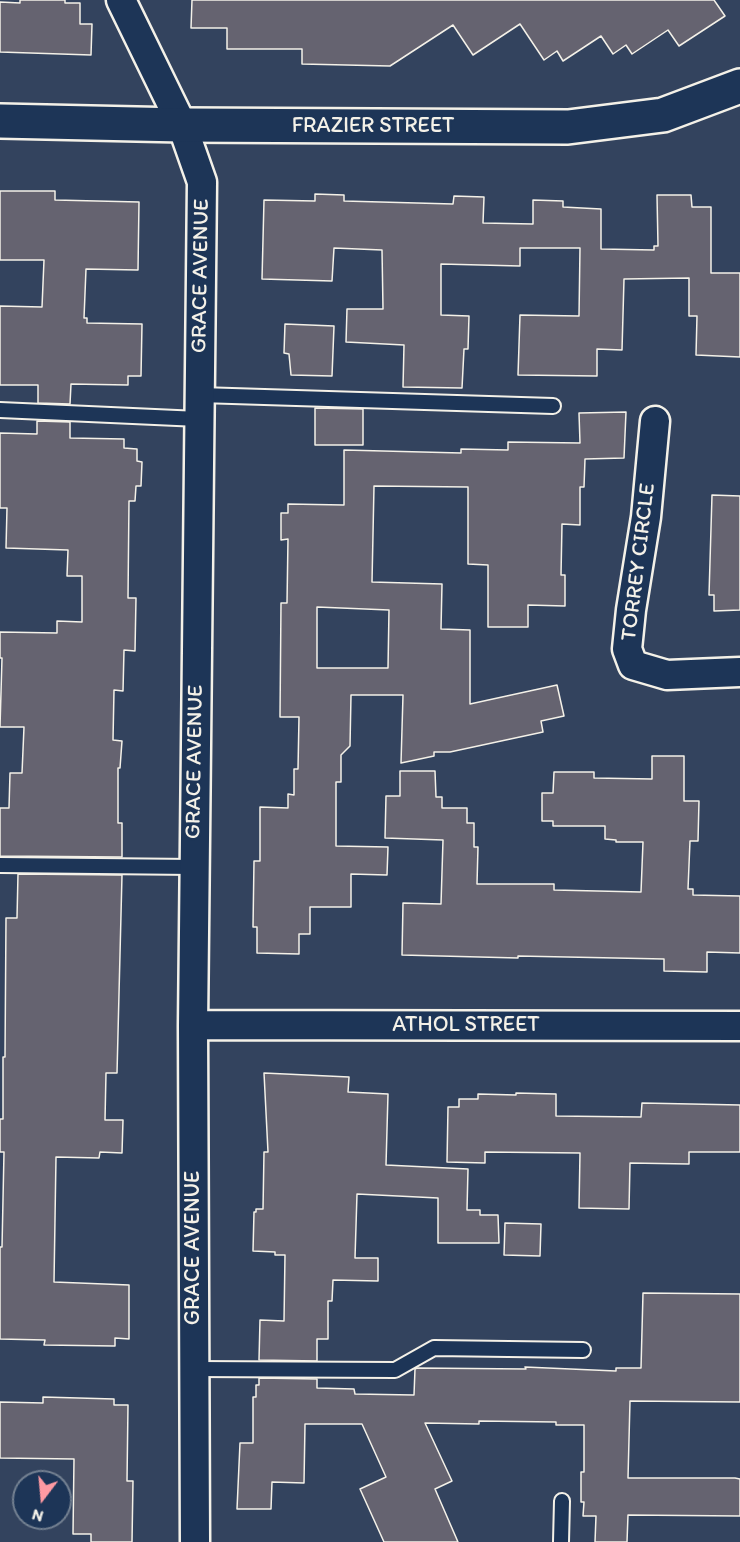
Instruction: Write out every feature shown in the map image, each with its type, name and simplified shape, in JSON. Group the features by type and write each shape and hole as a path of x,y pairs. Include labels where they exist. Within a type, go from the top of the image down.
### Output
{"street":[{"name":"GRACE AVENUE","path":"122,0 182,125 202,182 193,1025 195,1542"},
{"name":"FRAZIER STREET","path":"0,121 182,125 568,127 663,115 740,86"},
{"name":"TORREY CIRCLE","path":"656,421 646,516 627,649 633,666 667,675 740,672"},
{"name":"ATHOL STREET","path":"193,1025 740,1026"}],"lane":[{"path":"0,410 553,406"},
{"path":"0,865 194,867"},
{"path":"194,1369 395,1370 434,1348 583,1350"},
{"path":"561,1542 562,1501"}],"building":[{"path":"20,0 65,0 65,3 80,3 80,24 92,24 91,55 0,52 0,2 20,3"},
{"path":"192,0 714,0 725,16 679,46 668,30 632,54 626,45 613,54 601,36 563,61 557,51 544,60 520,24 473,55 453,25 390,66 302,64 302,49 227,49 227,28 191,28"},
{"path":"0,191 55,191 55,200 139,202 138,270 86,269 84,318 87,318 87,323 142,324 141,376 128,376 128,385 71,384 70,404 38,403 38,385 0,385 0,306 42,307 44,260 0,260"},
{"path":"315,194 344,195 344,201 453,204 454,196 484,197 483,223 533,224 533,200 563,201 563,207 601,209 601,249 654,250 654,246 658,246 657,195 691,195 692,207 711,207 711,273 740,273 740,357 696,355 697,316 689,316 689,278 624,279 622,350 597,349 597,376 518,375 520,315 579,316 580,248 520,248 520,266 441,264 441,315 469,316 468,349 464,349 462,388 403,387 404,345 346,342 347,309 383,309 382,250 334,248 332,281 262,279 264,200 315,201"},
{"path":"285,324 334,326 332,376 291,375 289,354 284,353"},
{"path":"315,408 363,409 363,445 315,445"},
{"path":"626,412 624,458 585,459 584,487 580,487 580,525 562,524 561,575 565,575 565,606 528,605 528,627 488,627 488,565 468,564 468,487 374,486 372,582 442,584 441,629 470,630 470,704 557,685 564,716 541,721 543,732 450,752 434,752 434,756 401,763 403,695 351,695 350,746 341,755 341,782 336,782 336,846 388,847 387,875 351,874 351,907 310,907 310,934 299,934 299,954 257,953 257,927 253,927 254,861 260,861 260,807 288,808 288,794 294,795 294,769 298,769 299,717 280,717 281,603 287,603 288,539 281,540 281,513 288,513 288,504 344,505 344,450 461,453 461,449 508,450 508,442 580,443 579,413","holes":["317,607 389,610 388,668 317,668"]},
{"path":"37,421 70,422 70,438 124,439 124,448 137,449 137,461 142,462 141,486 136,486 135,501 129,501 128,598 136,598 135,651 124,650 123,691 114,690 113,740 122,741 120,768 118,768 118,823 122,823 122,857 0,856 0,808 9,808 10,773 22,773 24,727 0,727 2,658 0,658 0,632 57,633 57,621 82,622 82,576 67,576 68,550 6,548 7,508 0,508 0,433 37,434"},
{"path":"712,495 740,496 740,610 714,611 714,595 709,595"},
{"path":"652,756 684,756 684,801 699,801 698,841 690,841 688,889 693,889 693,895 740,896 740,953 707,952 707,972 664,971 664,959 402,955 403,903 441,904 443,840 385,838 386,796 400,796 400,771 435,771 436,797 442,797 442,808 467,808 467,823 474,823 474,847 478,847 477,884 554,884 554,890 641,892 643,842 616,842 616,840 605,839 605,826 553,826 553,821 542,821 542,793 553,793 554,772 594,772 594,778 652,779"},
{"path":"18,874 122,875 117,1073 106,1073 105,1120 123,1120 122,1153 100,1152 99,1158 56,1157 54,1282 129,1285 129,1339 115,1338 115,1346 44,1345 45,1340 0,1339 0,1247 2,1247 4,1152 0,1152 0,1119 3,1119 3,1057 5,1057 6,918 17,918"},
{"path":"264,1073 349,1077 348,1092 388,1094 386,1165 468,1169 467,1210 480,1210 480,1215 498,1215 499,1243 438,1243 438,1198 357,1194 355,1258 378,1258 378,1281 333,1280 332,1301 328,1301 328,1339 317,1339 317,1361 259,1360 260,1320 284,1321 285,1255 253,1251 254,1212 256,1209 263,1209 264,1152 268,1152"},
{"path":"516,1093 556,1094 556,1116 641,1117 642,1103 740,1105 740,1152 689,1152 689,1164 630,1163 629,1209 579,1208 580,1153 485,1152 485,1163 447,1162 448,1107 459,1107 459,1099 478,1099 478,1094 516,1095"},
{"path":"505,1223 541,1224 540,1256 504,1255"},
{"path":"643,1293 740,1294 740,1402 630,1401 628,1478 740,1479 740,1516 628,1515 627,1542 595,1542 596,1516 583,1516 584,1502 581,1502 581,1472 584,1472 584,1425 556,1425 556,1422 425,1423 452,1481 435,1489 458,1542 384,1542 360,1489 386,1477 362,1424 305,1424 304,1483 272,1482 271,1509 237,1509 240,1443 253,1443 253,1397 256,1397 256,1385 259,1385 259,1378 317,1379 317,1388 354,1389 355,1394 414,1395 415,1369 417,1368 526,1369 525,1367 616,1371 616,1368 641,1368"},
{"path":"43,1397 114,1399 114,1405 128,1405 127,1481 133,1481 132,1542 91,1542 91,1534 73,1534 74,1459 0,1458 0,1402 43,1403"}]}
